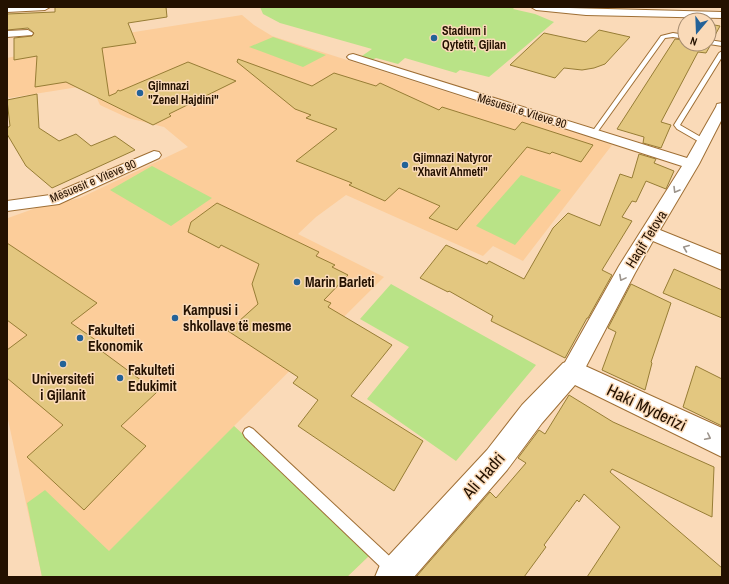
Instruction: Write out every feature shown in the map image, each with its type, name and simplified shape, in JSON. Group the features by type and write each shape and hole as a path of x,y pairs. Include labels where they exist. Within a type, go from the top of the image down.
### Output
{"street":[{"path":"7,9 45,7"},
{"path":"536,7 586,12 722,16"},
{"path":"583,7 666,10 722,9"},
{"path":"718,7 722,9"},
{"path":"7,34 28,33"},
{"name":"Mësuesit e Viteve 90","path":"353,57 691,164"},
{"name":"Haqif Tetova","path":"572,371 626,271 704,142 722,107"},
{"name":"Mësuesit e Viteve 90","path":"7,206 53,200 154,155"},
{"path":"650,233 722,263"},
{"name":"Haki Myderizi","path":"572,371 722,443"},
{"name":"Ali Hadri","path":"394,575 496,460 532,414 572,371"}],"lane":[{"path":"594,133 663,37 677,36"},
{"path":"704,142 676,125 722,53"},
{"path":"249,433 394,575"}],"shaded area":[{"name":"Kampusi i shkollave të mesme","path":"242,15 254,25 272,36 612,145 523,261 493,246 483,256 346,195 316,217 298,234 384,277 234,426 372,553 347,577 42,577 7,415 8,218 36,208 80,198 188,147 164,127 128,118 100,105 91,85 9,98 7,94 7,58 109,36"}],"green space":[{"name":"Stadium i Qytetit, Gjilan","path":"260,7 515,7 513,9 535,14 554,22 489,77 460,70 456,73 405,58 398,64 376,58 369,61 359,58 372,49 280,23 263,14"},
{"path":"273,37 326,55 303,67 249,47"},
{"path":"152,166 212,198 171,226 110,190"},
{"path":"521,175 561,190 515,245 476,226"},
{"path":"391,284 536,365 456,461 367,399 409,347 360,319"},
{"path":"234,426 372,553 347,577 42,577 27,503 45,490 109,551"}],"building":[{"path":"55,7 166,7 167,17 128,23 136,43 102,48 109,96 116,93 118,90 120,91 188,62 236,81 169,114 171,116 153,125 66,82 35,87 37,56 14,60 14,38 32,36 34,33 28,28 7,30 7,14 55,12"},
{"path":"599,30 630,37 605,64 582,70 564,68 555,78 510,65 544,33 586,42"},
{"path":"675,39 677,39 677,52 698,52 661,122 671,125 661,148 643,143 644,137 617,129"},
{"path":"238,59 312,86 334,73 376,86 380,83 439,110 442,107 515,130 522,122 593,145 581,162 552,152 550,154 527,147 457,230 429,218 440,206 399,188 385,201 349,185 352,183 296,161 337,129 306,118 311,115 295,109 237,62"},
{"path":"37,94 39,128 59,141 76,134 91,146 115,136 135,150 52,188 26,166 7,134 7,128 10,126 7,100"},
{"path":"639,154 656,159 654,163 674,171 666,189 646,181 636,202 632,201 622,217 632,221 602,270 612,275 565,358 491,321 493,316 449,291 448,292 420,278 446,245 487,264 489,261 524,279 553,228 568,213 600,226 620,174 632,178"},
{"path":"217,203 319,252 316,256 335,265 332,267 348,275 324,300 331,303 328,307 392,345 351,396 423,441 394,491 298,426 318,400 293,383 298,377 228,331 258,304 252,284 259,264 221,245 219,248 188,232 191,222"},
{"name":"Universiteti i Gjilanit","path":"7,243 97,303 71,323 97,341 92,344 157,392 121,426 146,446 84,510 27,457 63,425 7,378 7,350 27,335 7,320"},
{"path":"674,269 722,290 722,318 663,293"},
{"path":"631,284 671,303 651,362 645,390 602,370 616,332 608,328"},
{"path":"696,366 722,379 722,426 683,407"},
{"path":"569,395 613,422 714,467 712,517 612,469 610,472 722,568 722,577 587,577 620,527 584,494 579,502 577,500 544,545 546,547 524,577 416,577 490,492 496,498 526,463 518,458 539,430 545,434"}],"place":[{"name":"Stadium i Qytetit, Gjilan","path":"434,38"},
{"name":"Gjimnazi \"Zenel Hajdini\"","path":"140,93"},
{"name":"Gjimnazi Natyror \"Xhavit Ahmeti\"","path":"405,165"},
{"name":"Marin Barleti","path":"297,282"},
{"name":"Kampusi i shkollave të mesme","path":"175,318"},
{"name":"Fakulteti Ekonomik","path":"80,338"},
{"name":"Universiteti i Gjilanit","path":"63,364"},
{"name":"Fakulteti Edukimit","path":"120,378"}]}
